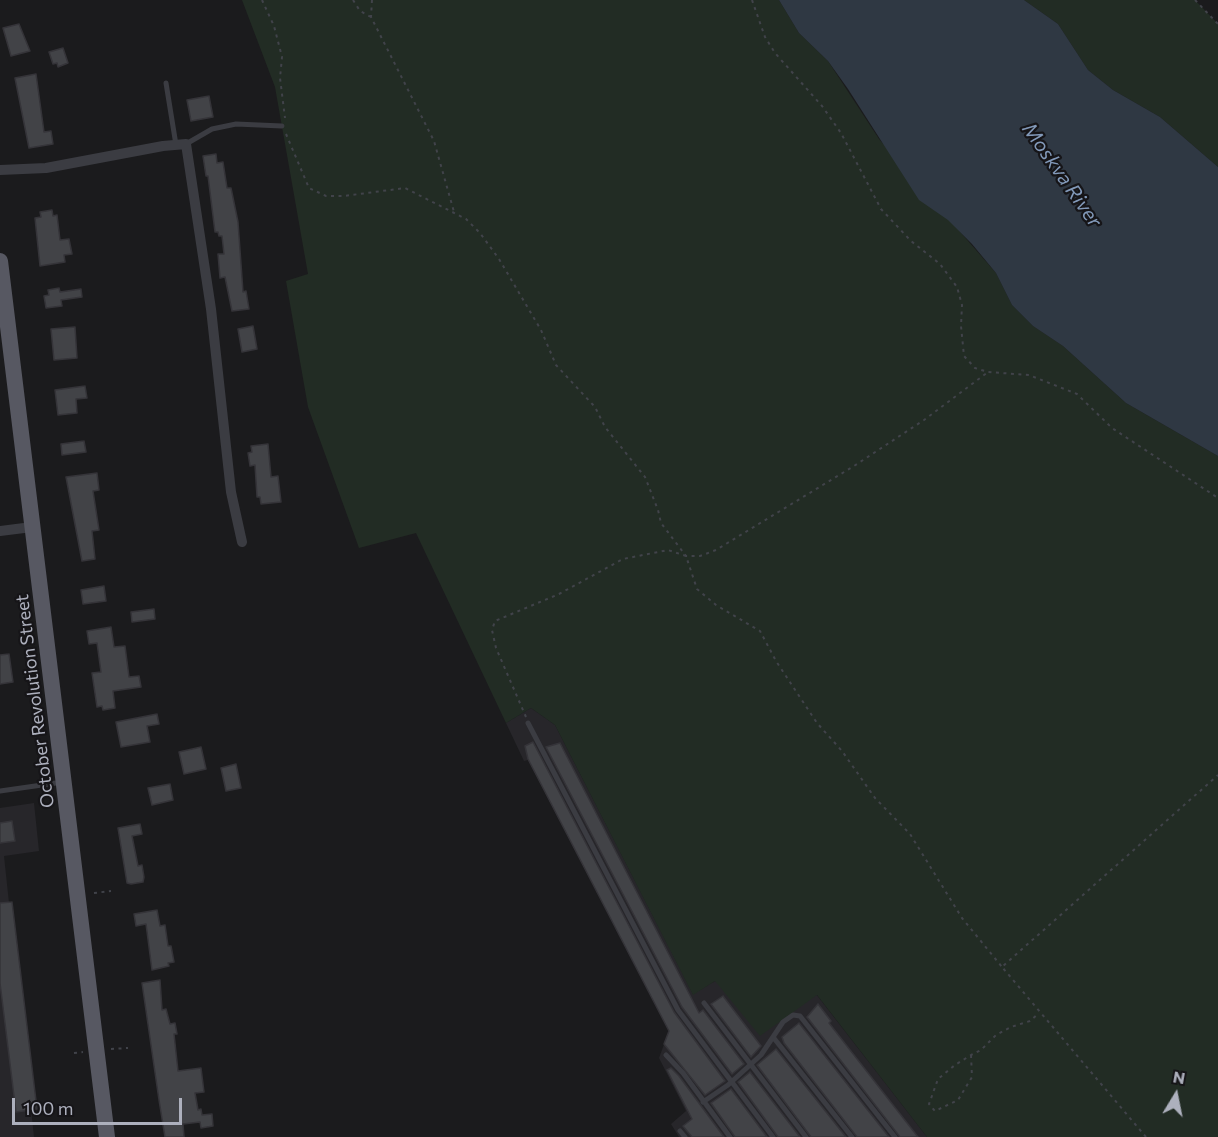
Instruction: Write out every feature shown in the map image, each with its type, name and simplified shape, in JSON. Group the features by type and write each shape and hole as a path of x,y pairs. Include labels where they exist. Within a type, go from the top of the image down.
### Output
{"main road":[{"name":"October Revolution Street","path":"0,261 107,1137"}],"street":[{"path":"0,170 14,167 45,168 181,145 211,309 231,492 242,542"},
{"path":"0,531 32,527"}],"lane":[{"path":"166,82 181,145 212,129 236,124 282,126"},
{"path":"528,723 678,1010 774,1137"},
{"path":"0,791 64,782"},
{"path":"704,1003 806,1137"},
{"path":"703,1102 750,1065 783,1022 793,1015 800,1016 896,1137"},
{"path":"773,1037 852,1137"},
{"path":"666,1055 683,1073 730,1137"},
{"path":"680,1131 685,1137"}],"path":[{"path":"264,0 282,57 280,78 286,116 282,126 309,188 326,196 344,196 405,188 466,219 480,233 500,259 541,330 556,365 595,406 605,427 645,477 661,523 686,556 697,590 716,605 760,631 776,661 817,723 842,751 874,798 910,834 952,903 1039,1013 1146,1137"},
{"path":"352,0 360,11 371,17"},
{"path":"372,0 371,17 434,141 454,212"},
{"path":"752,0 765,37 775,52 822,106 841,133 881,209 911,241 940,264 957,287 963,305 961,326 964,356 975,368 988,372 1029,375 1077,394 1112,428 1218,498"},
{"path":"1195,0 1218,24"},
{"path":"528,723 496,648 492,630 495,621 559,594 623,559 668,550 686,556 700,556 716,550 854,466 924,420 988,372"},
{"path":"1002,967 1218,775"},
{"path":"94,893 111,891"},
{"path":"971,1055 972,1077 958,1100 935,1111 928,1104 938,1079 971,1055 981,1050 996,1035 1030,1021 1039,1013"},
{"path":"111,1049 128,1048"},
{"path":"74,1053 83,1052"}],"shaded area":[{"path":"242,0 779,0 799,33 828,61 879,139 996,273 1012,305 1033,326 1063,346 1126,403 1218,456 1218,1137 927,1137 817,995 760,1036 715,981 693,995 555,725 531,708 506,723 416,533 359,548 308,407 286,281 308,274 275,87"},
{"path":"1024,0 1195,0 1218,24 1218,167 1160,117 1113,90 1088,70 1058,24"},
{"path":"531,708 555,725 693,994 715,981 816,994 927,1137 679,1137 671,1124 686,1111 659,1058 669,1031 528,760 524,761 506,723"},
{"path":"34,803 39,851 4,856 34,1137 0,1137 0,808"}],"water":[{"name":"Moskva River","path":"779,0 1024,0 1058,24 1088,70 1113,90 1160,117 1218,167 1218,456 1126,403 1063,346 1033,326 1012,305 996,273 972,244 948,220 919,200 848,89 828,61 799,33"}],"building":[{"path":"19,24 30,51 11,56 3,28"},
{"path":"63,48 68,63 58,67 57,63 53,64 49,52"},
{"path":"36,74 44,132 51,131 53,144 29,148 15,78"},
{"path":"209,96 213,117 191,121 187,100"},
{"path":"216,154 217,163 223,162 227,188 231,188 238,222 243,292 246,291 249,309 232,311 225,277 220,278 218,254 224,254 222,236 215,232 208,176 206,176 203,156"},
{"path":"52,210 53,216 57,215 60,240 69,239 72,254 64,255 65,262 40,266 35,218 41,217 40,212"},
{"path":"59,288 60,292 81,289 82,297 61,300 62,306 46,308 44,296 49,295 48,290"},
{"path":"253,326 257,349 242,352 238,329"},
{"path":"75,327 77,358 54,360 51,329"},
{"path":"85,386 87,398 76,399 77,413 58,415 55,390"},
{"path":"84,441 86,452 62,455 61,444"},
{"path":"268,444 271,477 278,476 281,502 261,504 260,497 257,497 255,465 250,466 248,453 252,452 251,446"},
{"path":"97,473 99,490 93,491 99,530 92,531 95,559 82,561 66,477"},
{"path":"104,586 106,601 83,604 81,590"},
{"path":"154,609 155,619 132,622 131,612"},
{"path":"111,627 114,647 125,646 129,677 139,676 141,687 113,691 115,708 103,710 102,706 97,707 92,673 101,672 97,643 89,644 87,631"},
{"path":"9,654 13,682 0,684 0,655"},
{"path":"157,714 159,724 147,726 150,742 121,747 116,722"},
{"path":"533,742 674,1012 725,1081 705,1095 664,1044 669,1031 528,759 525,746"},
{"path":"560,743 699,1013 703,1010 744,1064 732,1074 682,1007 546,747"},
{"path":"201,747 206,769 184,774 179,752"},
{"path":"236,764 241,788 226,791 221,768"},
{"path":"170,784 173,800 152,805 148,788"},
{"path":"12,821 15,841 0,843 0,823"},
{"path":"140,824 142,834 132,836 138,866 142,865 144,877 143,882 131,884 127,883 118,828"},
{"path":"12,902 37,1109 16,1112 0,983 0,903"},
{"path":"157,910 160,926 165,925 168,946 171,946 174,962 168,963 169,966 152,970 146,924 136,926 134,914"},
{"path":"160,980 162,1010 166,1009 170,1024 175,1023 178,1071 201,1068 204,1092 195,1093 198,1110 201,1109 202,1115 212,1114 213,1126 201,1128 200,1122 183,1124 184,1137 165,1137 159,1100 142,983"},
{"path":"723,996 761,1046 751,1057 711,1004"},
{"path":"818,1004 831,1021 829,1023 918,1137 900,1137 807,1017"},
{"path":"799,1023 889,1137 857,1137 784,1043 782,1037"},
{"path":"776,1049 846,1137 811,1137 757,1065"},
{"path":"671,1068 724,1137 692,1137 683,1126 692,1119 667,1070"},
{"path":"750,1072 800,1137 778,1137 738,1082"},
{"path":"731,1089 767,1137 735,1137 711,1103"}]}
